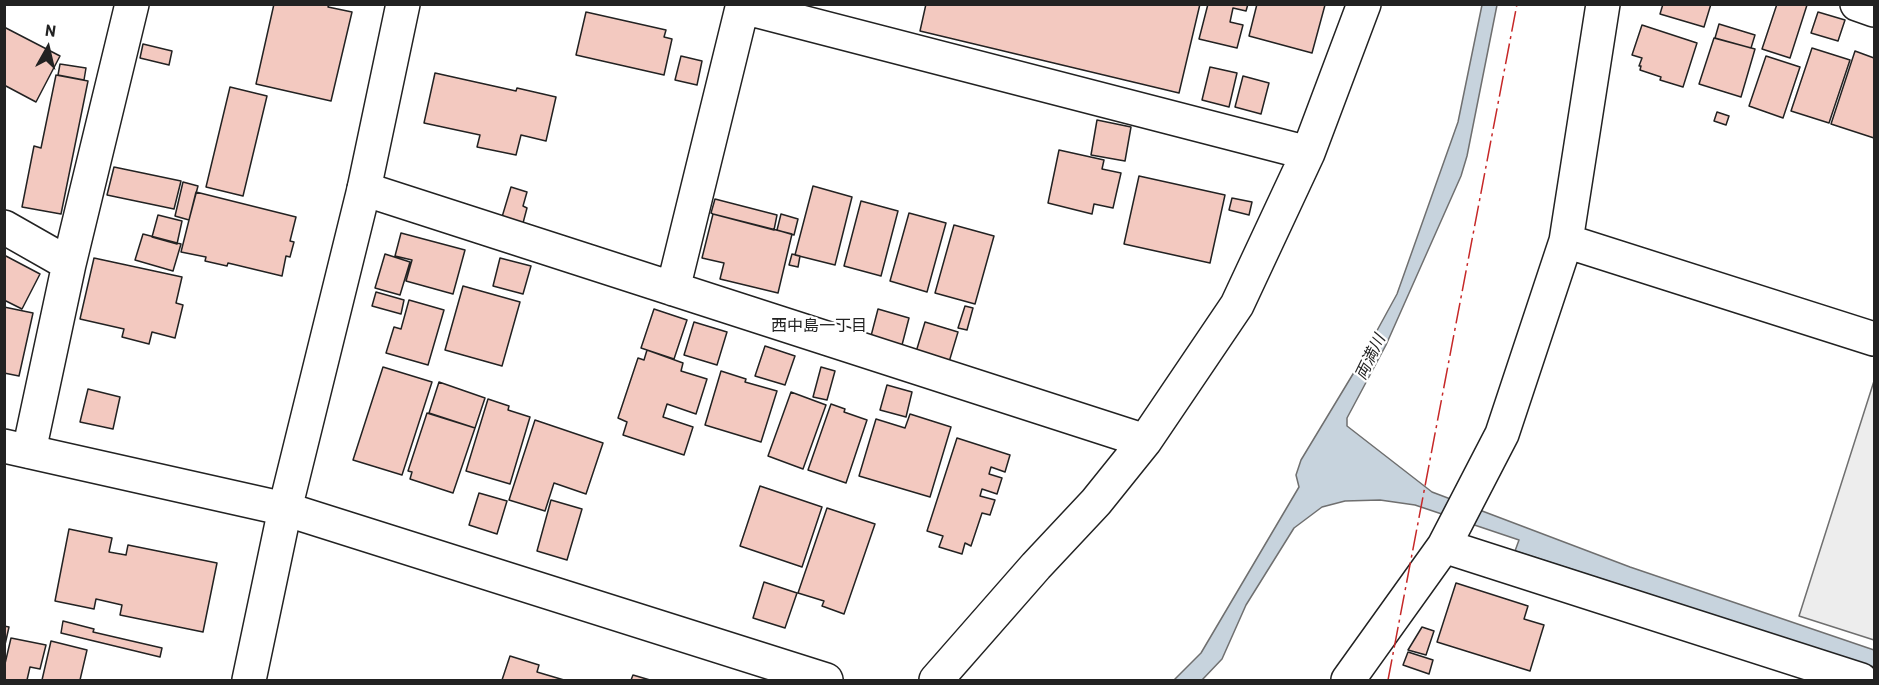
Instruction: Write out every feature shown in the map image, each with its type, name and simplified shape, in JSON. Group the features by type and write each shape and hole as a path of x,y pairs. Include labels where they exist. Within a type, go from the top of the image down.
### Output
{"street":[{"path":"132,4 69,264 17,448 285,509 826,681"},
{"path":"249,681 285,509 364,189 403,4"},
{"path":"936,681 1036,566 1096,502 1145,441 1237,305 1308,153 1364,4"},
{"path":"1348,681 1444,546 1502,434 1566,241 1603,4"},
{"path":"1857,4 1875,10"},
{"path":"673,289 743,6 1308,153"},
{"path":"364,189 1145,441"},
{"path":"4,227 69,264"},
{"path":"1566,241 1875,339"},
{"path":"1444,546 1861,681"}],"shaded area":[{"path":"1874,381 1874,640 1799,616"}],"water":[{"name":"両満川","path":"1482,5 1497,5 1461,176 1386,345 1347,418 1347,426 1432,492 1630,567 1874,650 1874,667 1515,551 1519,540 1415,505 1380,500 1345,501 1322,507 1294,528 1246,605 1222,659 1202,680 1174,680 1201,653 1299,487 1296,475 1301,460 1356,369 1397,294 1458,122"}],"building":[{"path":"274,4 329,4 328,7 352,12 331,101 256,84"},
{"path":"926,4 1200,4 1179,93 920,31"},
{"path":"1208,4 1248,4 1246,11 1233,8 1230,22 1243,25 1237,48 1199,39"},
{"path":"1257,4 1325,5 1312,53 1249,36"},
{"path":"1663,4 1711,4 1704,27 1660,14"},
{"path":"1777,4 1807,5 1790,58 1762,49"},
{"path":"586,12 666,30 664,37 672,39 664,75 576,55"},
{"path":"1818,12 1845,20 1838,41 1811,33"},
{"path":"1719,24 1755,35 1751,48 1715,38"},
{"path":"1642,25 1697,43 1683,87 1660,80 1661,77 1640,70 1642,58 1632,55"},
{"path":"4,27 60,56 36,102 4,85"},
{"path":"1714,38 1755,49 1741,97 1699,84"},
{"path":"143,44 172,51 169,65 140,58"},
{"path":"1812,48 1850,60 1829,123 1791,111"},
{"path":"1855,51 1874,58 1874,138 1831,124"},
{"path":"681,56 702,61 697,85 675,80"},
{"path":"1766,56 1800,67 1783,118 1749,106"},
{"path":"60,64 86,68 84,80 58,75"},
{"path":"1210,67 1237,73 1229,107 1202,100"},
{"path":"435,73 516,91 517,88 556,97 546,141 521,135 516,155 477,147 480,135 424,123"},
{"path":"56,75 88,81 61,214 22,207 34,146 41,148"},
{"path":"1243,76 1269,83 1261,114 1235,107"},
{"path":"230,87 267,96 243,196 206,187"},
{"path":"1717,112 1729,116 1726,125 1714,121"},
{"path":"1097,120 1131,127 1125,161 1091,155"},
{"path":"1059,150 1104,160 1102,169 1121,173 1113,208 1094,204 1092,214 1048,203"},
{"path":"114,167 181,181 174,209 107,195"},
{"path":"1139,176 1225,195 1210,263 1124,244"},
{"path":"183,182 198,186 189,220 175,216"},
{"path":"813,186 852,197 835,265 795,255"},
{"path":"511,187 527,192 523,206 527,208 523,223 502,217"},
{"path":"196,192 296,217 290,241 294,242 290,257 286,256 282,276 228,263 227,266 205,261 206,257 181,252"},
{"path":"1232,198 1252,202 1249,215 1229,210"},
{"path":"715,199 777,215 774,230 711,213"},
{"path":"861,201 898,211 881,276 844,266"},
{"path":"909,213 946,223 927,292 890,281"},
{"path":"713,214 792,234 778,293 720,279 724,263 702,258"},
{"path":"781,214 798,219 794,235 777,230"},
{"path":"158,215 182,221 177,244 152,237"},
{"path":"954,225 994,236 975,304 935,293"},
{"path":"401,233 465,250 453,294 406,281 412,260 395,256"},
{"path":"143,234 181,244 173,271 135,260"},
{"path":"385,254 410,262 400,295 375,288"},
{"path":"792,254 800,256 798,267 789,265"},
{"path":"4,255 40,274 22,309 4,300"},
{"path":"94,258 182,277 176,303 183,305 175,338 152,332 149,344 122,337 124,329 80,319"},
{"path":"500,258 531,266 523,294 493,286"},
{"path":"463,286 520,302 502,366 445,350"},
{"path":"376,292 404,300 401,314 372,306"},
{"path":"409,300 444,310 428,365 386,353 394,327 401,329"},
{"path":"965,306 973,308 967,330 958,328"},
{"path":"4,307 33,313 19,376 4,373"},
{"path":"654,309 687,320 674,359 641,348"},
{"path":"878,309 909,318 902,345 871,336"},
{"path":"694,322 727,332 717,365 684,355"},
{"path":"925,322 958,332 949,362 916,352"},
{"path":"765,346 795,356 785,385 755,376"},
{"path":"647,350 683,363 681,371 707,379 696,414 667,404 663,417 693,427 684,455 623,435 627,422 618,418 638,358 644,360"},
{"path":"383,367 432,382 402,475 353,460"},
{"path":"821,367 835,371 827,400 813,397"},
{"path":"721,371 746,379 745,382 777,391 761,442 705,425"},
{"path":"439,382 485,398 475,428 429,413"},
{"path":"887,385 912,392 906,417 880,410"},
{"path":"88,389 120,397 113,429 80,422"},
{"path":"791,392 826,405 803,469 768,456"},
{"path":"488,399 509,406 508,410 530,417 510,484 466,471"},
{"path":"831,404 845,409 844,412 867,420 846,483 808,470"},
{"path":"427,413 475,428 453,493 410,479 412,472 408,471"},
{"path":"910,414 951,427 930,497 859,476 876,419 905,428"},
{"path":"535,420 603,443 586,494 554,483 545,511 509,500"},
{"path":"957,438 1010,455 1005,472 991,467 989,474 1002,478 997,494 982,489 980,496 995,500 990,515 982,513 971,546 965,543 962,554 939,547 943,536 927,531"},
{"path":"760,486 822,507 802,567 740,546"},
{"path":"479,493 507,501 497,534 469,525"},
{"path":"551,500 582,509 567,560 537,551"},
{"path":"827,508 875,524 844,614 822,606 824,601 798,593"},
{"path":"69,529 112,538 109,552 126,555 128,545 217,563 203,632 120,615 122,605 96,599 94,609 55,601"},
{"path":"764,582 797,593 785,628 753,618"},
{"path":"1456,583 1528,606 1524,619 1544,625 1530,671 1437,642"},
{"path":"63,621 94,629 93,632 162,648 160,657 61,633"},
{"path":"4,626 9,627 4,649"},
{"path":"1422,627 1434,631 1426,655 1408,650"},
{"path":"11,638 46,645 40,669 30,667 27,680 4,680 4,668"},
{"path":"51,641 87,650 80,680 42,680"},
{"path":"1408,652 1433,660 1429,674 1403,665"},
{"path":"510,656 539,665 537,672 564,680 502,680"},
{"path":"633,675 650,680 631,680"}],"power":[{"path":"1388,680 1517,4"}],"district":[{"name":"西中島一丁目","path":"819,326"}]}
